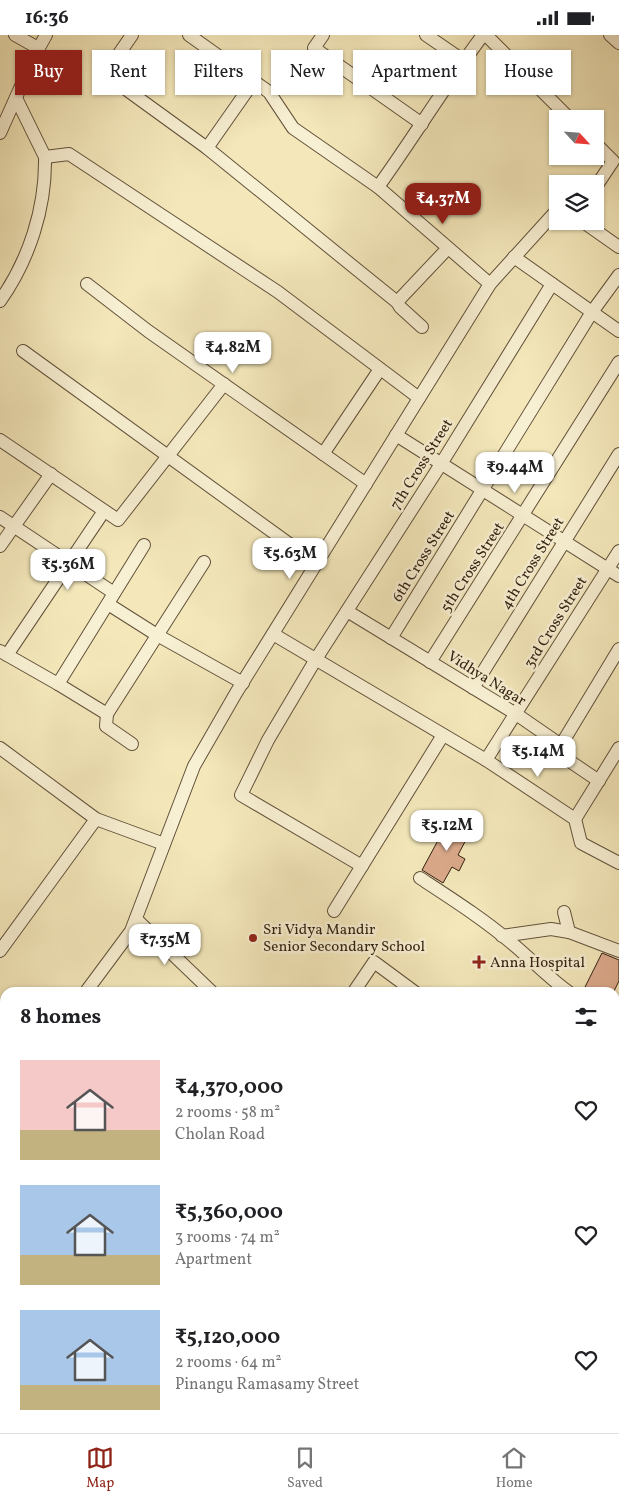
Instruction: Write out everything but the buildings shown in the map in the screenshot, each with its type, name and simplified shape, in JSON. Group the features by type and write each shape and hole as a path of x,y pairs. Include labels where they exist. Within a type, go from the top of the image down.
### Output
{"street":[{"path":"15,35 38,48"},
{"path":"0,133 38,48 46,35"},
{"path":"132,35 105,74 207,148 397,302 422,327"},
{"path":"189,35 210,50"},
{"path":"323,35 314,48 422,124"},
{"path":"426,35 448,50"},
{"path":"473,50 485,35 561,110"},
{"path":"610,35 619,43"},
{"path":"261,86 269,92 293,128 378,187 490,284"},
{"path":"207,148 244,95"},
{"path":"378,187 441,95"},
{"path":"0,301 27,253 39,214 45,169 45,157 16,98"},
{"path":"604,152 613,161 604,175"},
{"path":"45,157 69,153 278,292 419,398"},
{"path":"89,987 131,931 194,766 243,683 490,284 549,219"},
{"path":"595,230 619,247"},
{"path":"397,302 448,248"},
{"path":"514,257 619,331"},
{"name":"6th Cross Street","path":"391,638 592,312 619,275"},
{"path":"87,284 148,331 366,484"},
{"name":"7th Cross Street","path":"362,866 240,795 268,740 316,659 441,464 552,285"},
{"path":"23,351 317,564"},
{"name":"5th Cross Street","path":"430,662 619,363"},
{"path":"323,454 380,369"},
{"path":"0,439 118,520 224,385"},
{"path":"396,435 619,576"},
{"name":"4th Cross Street","path":"473,688 619,455"},
{"path":"0,547 51,474"},
{"path":"104,511 4,653 107,714"},
{"path":"0,517 69,563 157,635 243,683"},
{"path":"58,684 144,545"},
{"name":"3rd Cross Street","path":"486,761 619,551"},
{"path":"132,744 106,726 107,714 204,561"},
{"name":"Vidhya Nagar","path":"347,611 516,714 561,745 562,756 599,781"},
{"path":"273,634 486,761 575,819 581,843 619,863"},
{"path":"561,745 619,649"},
{"path":"334,911 443,735"},
{"path":"575,819 619,748"},
{"path":"0,749 96,819 164,844"},
{"path":"0,951 96,819"},
{"path":"420,878 462,905 514,945 562,987"},
{"path":"564,912 570,932"},
{"path":"136,919 208,987"},
{"path":"502,936 551,929 570,932 619,951"},
{"path":"357,987 374,962 408,987"}],"place":[{"name":"Sri Vidya Mandir Senior Secondary School","path":"253,938"},
{"name":"Anna Hospital","path":"479,962"}]}
